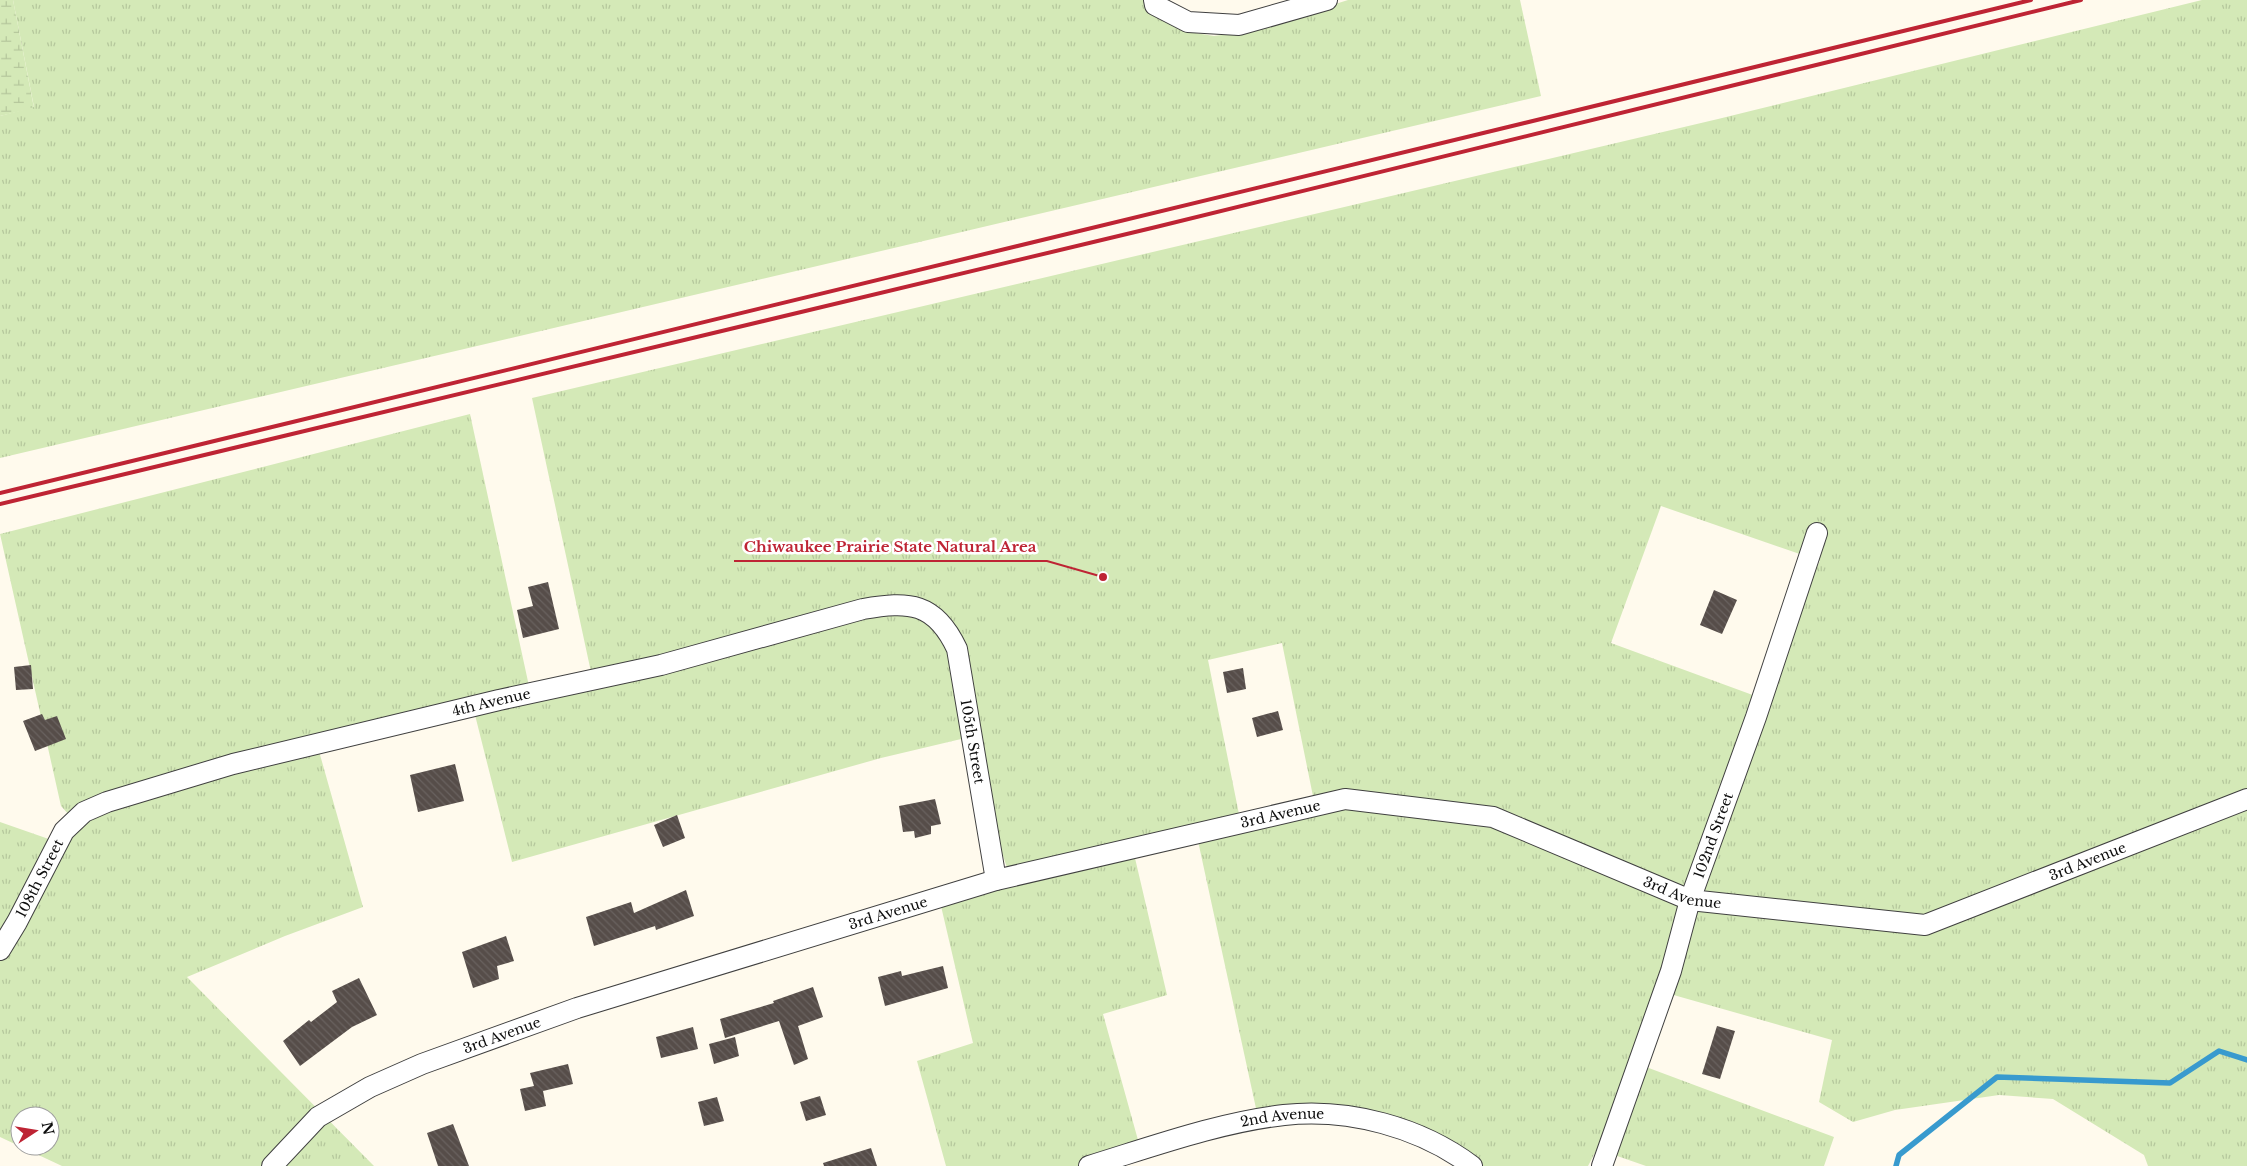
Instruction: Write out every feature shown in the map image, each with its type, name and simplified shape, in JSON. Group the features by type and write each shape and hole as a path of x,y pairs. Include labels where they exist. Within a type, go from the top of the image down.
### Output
{"street":[{"path":"1155,3 1188,22 1239,25 1327,0"},
{"name":"102nd Street","path":"1602,1166 1671,971 1690,900 1756,717 1817,533"},
{"name":"4th Avenue","path":"64,831 84,812 107,802 233,764 499,700 661,666 863,609 903,604 929,613"},
{"name":"105th Street","path":"929,613 950,634 957,648 996,880"},
{"name":"3rd Avenue","path":"272,1166 318,1117 370,1086 422,1064 577,1008 996,880 1346,799 1493,817 1690,900 1925,925 2247,799"},
{"name":"108th Street","path":"0,950 17,922 64,831"},
{"name":"2nd Avenue","path":"1089,1166 1165,1142 1245,1122 1285,1115 1318,1114 1360,1118 1404,1130 1432,1142 1472,1166"}],"green space":[{"path":"0,0 13,0 34,108 0,116"},
{"path":"13,0 1153,0 1189,32 1214,36 1279,22 1348,0 1520,0 1541,96 0,458 0,116 34,107"},
{"path":"2202,0 2247,0 2247,1166 2148,1166 2144,1155 2053,1099 1999,1095 1895,1110 1853,1122 1819,1102 1832,1040 1656,990 1630,1061 1834,1137 1824,1166 1646,1166 1597,1149 1588,1166 1482,1166 1425,1132 1257,1113 1198,841 1131,841 1167,995 1103,1014 1138,1140 1083,1157 1085,1166 946,1166 917,1061 973,1043 941,906 1013,885 1001,850 978,735 881,758 512,862 475,715 315,737 363,907 285,936 187,977 374,1166 62,1166 41,1156 60,1156 60,1106 10,1106 10,1142 0,1137 0,822 63,844 79,826 61,806 0,534 470,414 532,700 591,672 532,398 1718,119","holes":["1661,506 1820,561 1804,592 1769,701 1611,643","1282,643 1316,811 1242,829 1208,660"]}],"building":[{"path":"548,582 559,629 523,638 517,610 533,606 528,587"},
{"path":"1714,590 1737,600 1722,634 1700,625"},
{"path":"31,665 33,689 16,690 14,667"},
{"path":"1243,668 1246,689 1227,693 1223,672"},
{"path":"1278,711 1283,730 1257,737 1252,718"},
{"path":"42,714 45,720 57,716 66,739 35,751 23,721"},
{"path":"455,764 464,801 418,812 410,775"},
{"path":"935,799 941,824 931,826 931,834 915,838 914,831 903,832 899,806"},
{"path":"677,815 685,838 663,847 654,825"},
{"path":"686,890 694,916 656,930 655,926 594,946 586,917 631,902 634,913"},
{"path":"506,936 514,961 497,966 499,979 473,988 462,952"},
{"path":"943,966 948,988 885,1006 878,977 901,971 902,976"},
{"path":"359,978 377,1015 352,1027 300,1066 283,1041 309,1020 311,1022 337,1002 332,991"},
{"path":"813,987 823,1017 798,1026 808,1059 794,1065 779,1021 725,1038 720,1019 774,1003 773,1001"},
{"path":"1717,1026 1735,1031 1720,1079 1702,1074"},
{"path":"693,1027 698,1049 661,1058 656,1037"},
{"path":"735,1037 739,1056 714,1064 709,1044"},
{"path":"568,1064 573,1084 543,1091 546,1106 525,1111 520,1089 534,1086 530,1073"},
{"path":"820,1096 826,1115 806,1121 800,1102"},
{"path":"717,1097 724,1121 704,1126 698,1102"},
{"path":"453,1124 469,1166 438,1166 427,1133"},
{"path":"871,1148 877,1166 824,1166 823,1163"}],"waterway":[{"path":"1896,1166 1899,1155 1997,1077 2170,1083 2219,1051 2247,1060"}],"railway":[{"path":"0,493 2031,0"},
{"path":"0,504 1156,227 2081,0"}],"place":[{"name":"Chiwaukee Prairie State Natural Area","path":"1103,577"}]}
